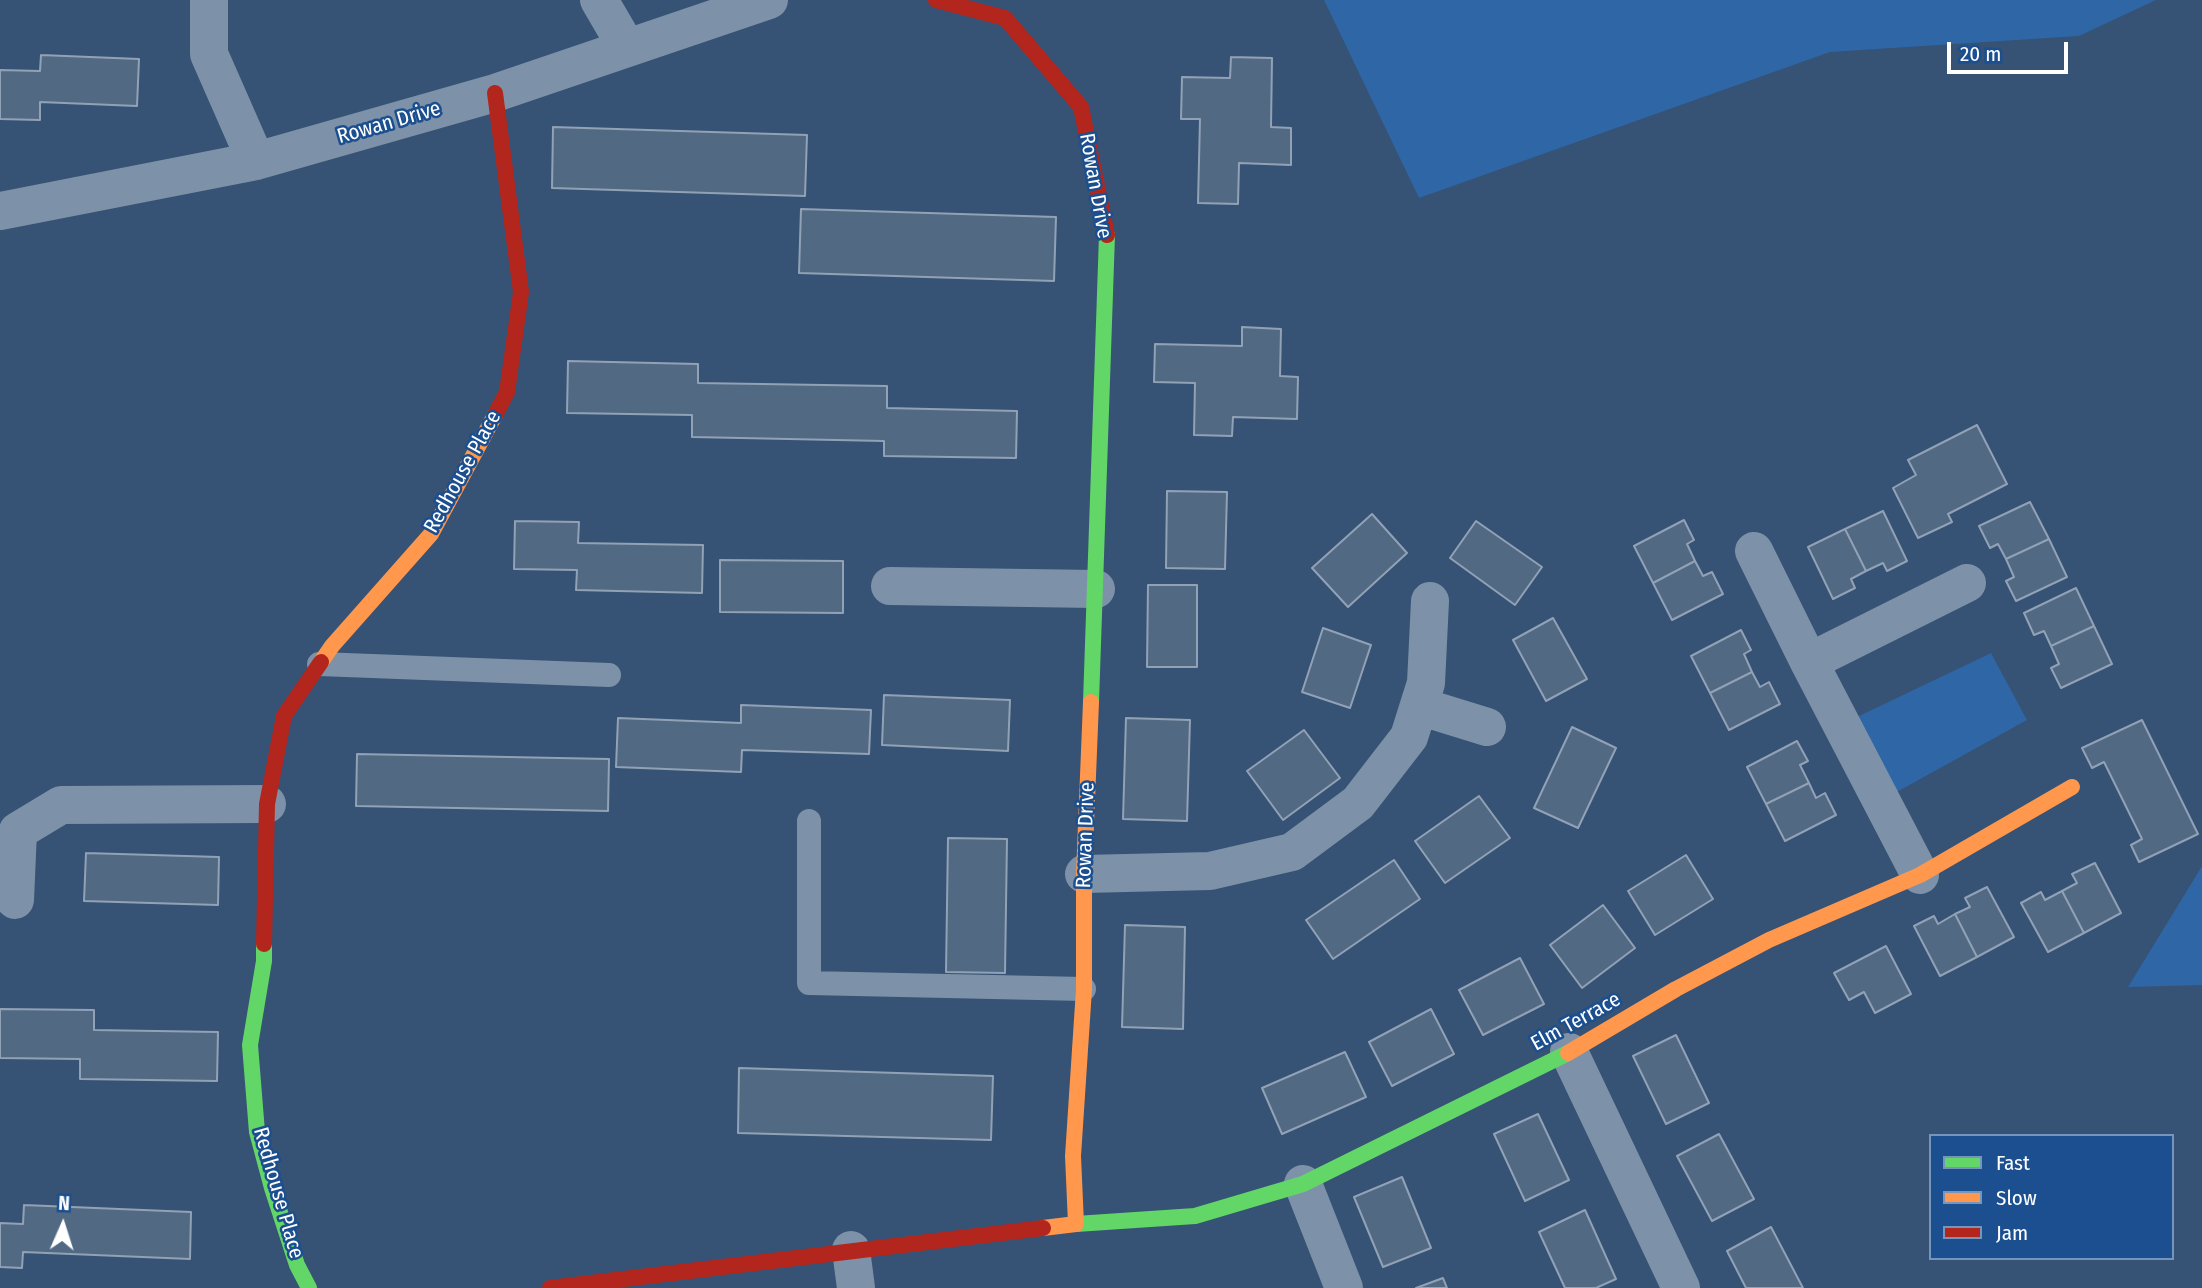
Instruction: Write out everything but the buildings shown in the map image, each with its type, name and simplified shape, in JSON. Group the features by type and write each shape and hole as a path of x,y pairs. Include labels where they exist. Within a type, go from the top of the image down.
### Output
{"street":[{"path":"209,0 209,54 256,161"},
{"path":"599,0 627,48"},
{"name":"Rowan Drive","path":"0,211 256,161 495,93 769,0"},
{"name":"Rowan Drive","path":"936,0 1005,18 1081,107 1107,234 1084,874 1084,989 1073,1156 1076,1224"},
{"name":"Redhouse Place","path":"309,1288 297,1265 257,1132 250,1045 264,961 267,804 284,716 332,646 431,534 507,392 521,292 495,93"},
{"path":"1754,551 1809,663 1920,875"},
{"path":"1809,663 1967,583"},
{"path":"890,586 1096,589"},
{"path":"1084,874 1210,872 1292,852 1358,803 1409,737 1426,683 1430,601"},
{"path":"1419,706 1487,727"},
{"name":"Elm Terrace","path":"1076,1224 1195,1216 1303,1184 1569,1052 1676,989 1769,940 1920,875 2072,787"},
{"path":"15,900 19,831 61,805 267,804"},
{"path":"1569,1052 1681,1288"},
{"path":"1303,1184 1343,1288"},
{"path":"550,1288 1076,1224"},
{"path":"851,1250 856,1288"}],"lane":[{"path":"319,664 609,675"},
{"path":"809,821 809,983 1084,989"}],"shaded area":[{"path":"1324,0 2156,0 2079,36 1830,52 1419,198"},
{"path":"1991,653 2027,720 1895,793 1857,717"},
{"path":"2202,866 2202,985 2128,987"}],"traffic: fast":[{"path":"1091,702 1107,235"},
{"path":"264,944 264,961 250,1045 257,1132 297,1265 309,1288"},
{"path":"1076,1224 1195,1216 1303,1184 1568,1053"}],"traffic: slow":[{"path":"321,662 431,534 495,415"},
{"path":"1043,1228 1076,1224 1073,1156 1084,989 1084,874 1091,702"},
{"path":"1568,1053 1676,989 1769,940 1920,875 2072,787"}],"traffic: jam":[{"path":"936,0 1005,18 1081,107 1107,235"},
{"path":"495,93 521,292 507,392 495,415"},
{"path":"264,944 267,804 284,716 321,662"},
{"path":"550,1288 1043,1228"}]}
